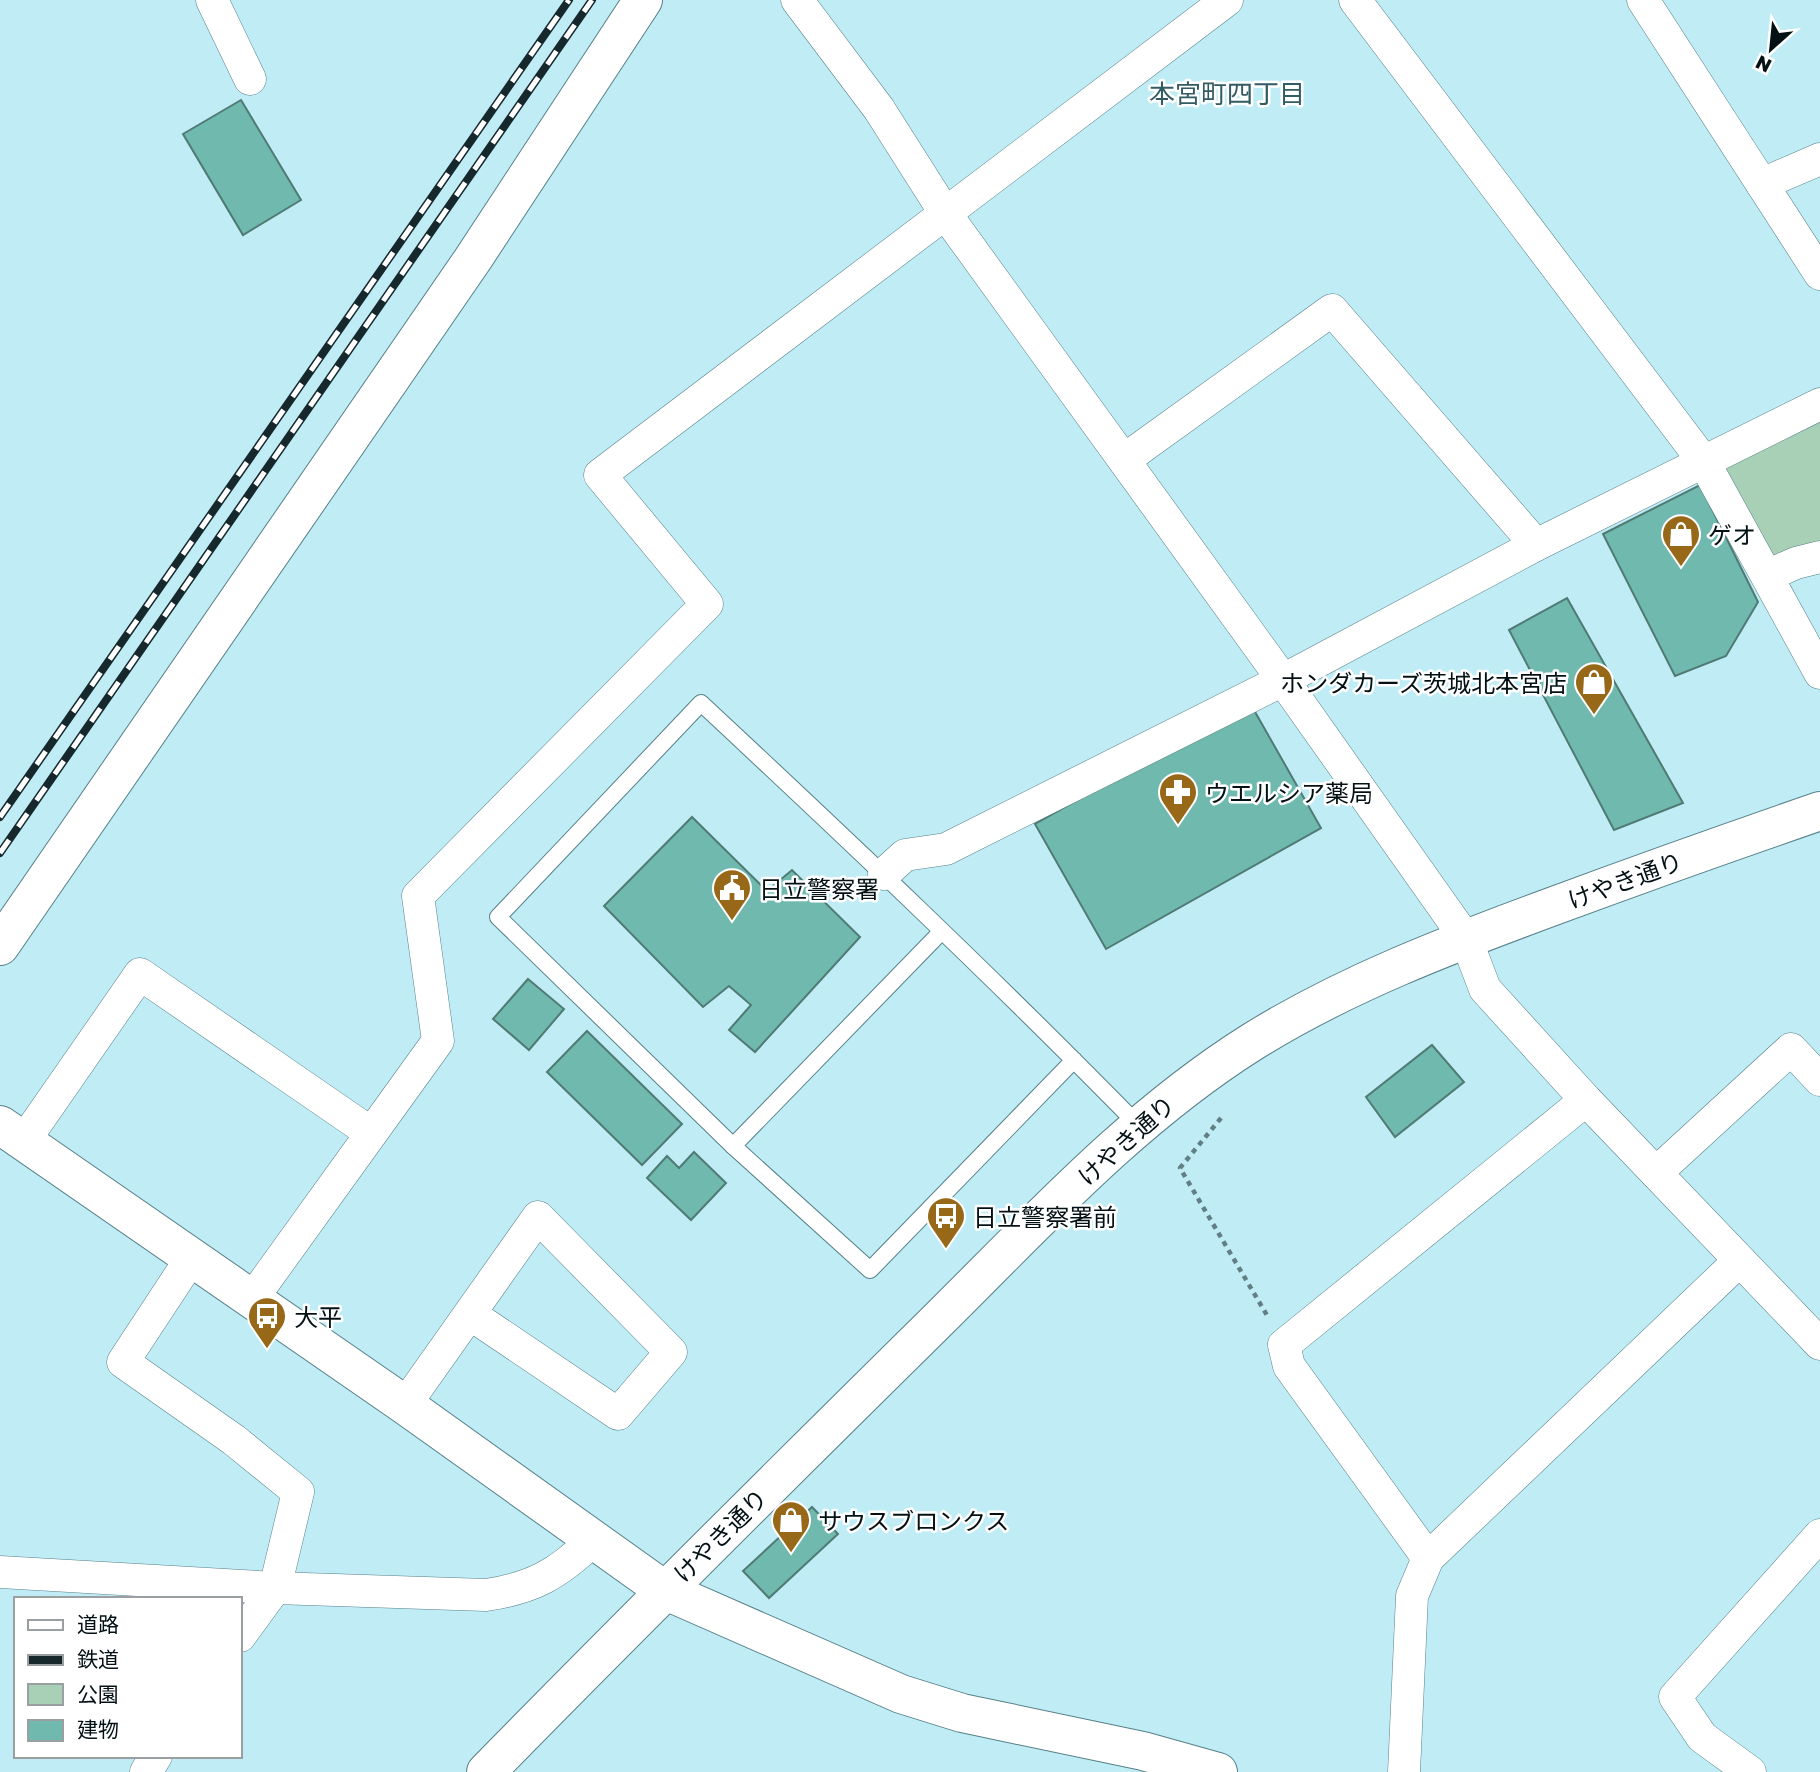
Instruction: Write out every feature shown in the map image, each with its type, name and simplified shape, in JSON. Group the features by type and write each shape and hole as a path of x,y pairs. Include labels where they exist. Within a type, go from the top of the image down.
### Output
{"street":[{"path":"212,0 250,79"},
{"path":"0,946 474,259 643,0"},
{"path":"797,0 878,109 945,213 1283,680 1466,939 1485,989 1586,1100 1820,1344"},
{"path":"252,1299 438,1041 418,896 707,604 600,475 1227,0"},
{"path":"1355,0 1704,462 1769,575 1820,673"},
{"path":"1643,0 1820,274"},
{"path":"1762,184 1820,159"},
{"path":"1124,460 1332,310 1536,545"},
{"path":"884,874 905,855 946,849 1283,680 1536,545 1820,404"},
{"path":"1769,575 1820,557"},
{"name":"けやき通り","path":"486,1772 664,1590 1138,1125 1251,1043 1317,1004 1466,939 1820,811"},
{"path":"371,1133 140,974 12,1133 405,1405 664,1590 901,1694 1133,1762 1218,1772"},
{"path":"1656,1173 1791,1049 1820,1080"},
{"path":"1428,1558 1289,1366 1284,1345 1586,1100"},
{"path":"405,1405 538,1217 671,1352 618,1414 470,1314"},
{"path":"192,1257 123,1362 234,1440 298,1492 275,1588 242,1633"},
{"path":"1404,1772 1412,1596 1428,1558 1739,1261"},
{"path":"1750,1772 1702,1737 1675,1697 1820,1535"},
{"path":"0,1572 275,1588 486,1595 519,1590 551,1575 571,1562 592,1541"}],"lane":[{"path":"1074,1060 870,1270 733,1146 498,917 701,702 884,874 1074,1060 1138,1125"},
{"path":"733,1146 941,932"}],"path":[{"path":"1221,1118 1180,1168 1284,1345"}],"green space":[{"path":"1820,421 1820,549 1775,558 1724,469"}],"building":[{"path":"241,100 301,200 243,235 183,134"},
{"name":"ゲオ","path":"1700,485 1758,602 1726,656 1675,676 1603,534"},
{"name":"ホンダカーズ茨城北本宮店","path":"1567,598 1683,803 1614,830 1509,630"},
{"name":"ウエルシア薬局","path":"1250,703 1321,828 1106,949 1035,824"},
{"name":"日立警察署","path":"692,817 767,891 792,870 860,937 755,1052 729,1030 751,1005 729,986 703,1007 604,906"},
{"path":"528,979 564,1009 529,1050 493,1019"},
{"path":"587,1031 682,1124 642,1165 547,1072"},
{"path":"1432,1045 1464,1082 1395,1137 1366,1097"},
{"path":"694,1152 726,1183 691,1220 647,1178 667,1156 679,1168"},
{"path":"812,1507 838,1534 769,1598 743,1571"}],"railway":[{"path":"0,817 569,0"},
{"path":"0,853 592,0"}],"place":[{"name":"ゲオ","path":"1681,568"},
{"name":"ホンダカーズ茨城北本宮店","path":"1594,716"},
{"name":"ウエルシア薬局","path":"1178,826"},
{"name":"日立警察署","path":"732,922"},
{"name":"日立警察署前","path":"946,1250"},
{"name":"大平","path":"267,1350"},
{"name":"サウスブロンクス","path":"791,1554"}],"district":[{"name":"本宮町四丁目","path":"1227,93"}]}
